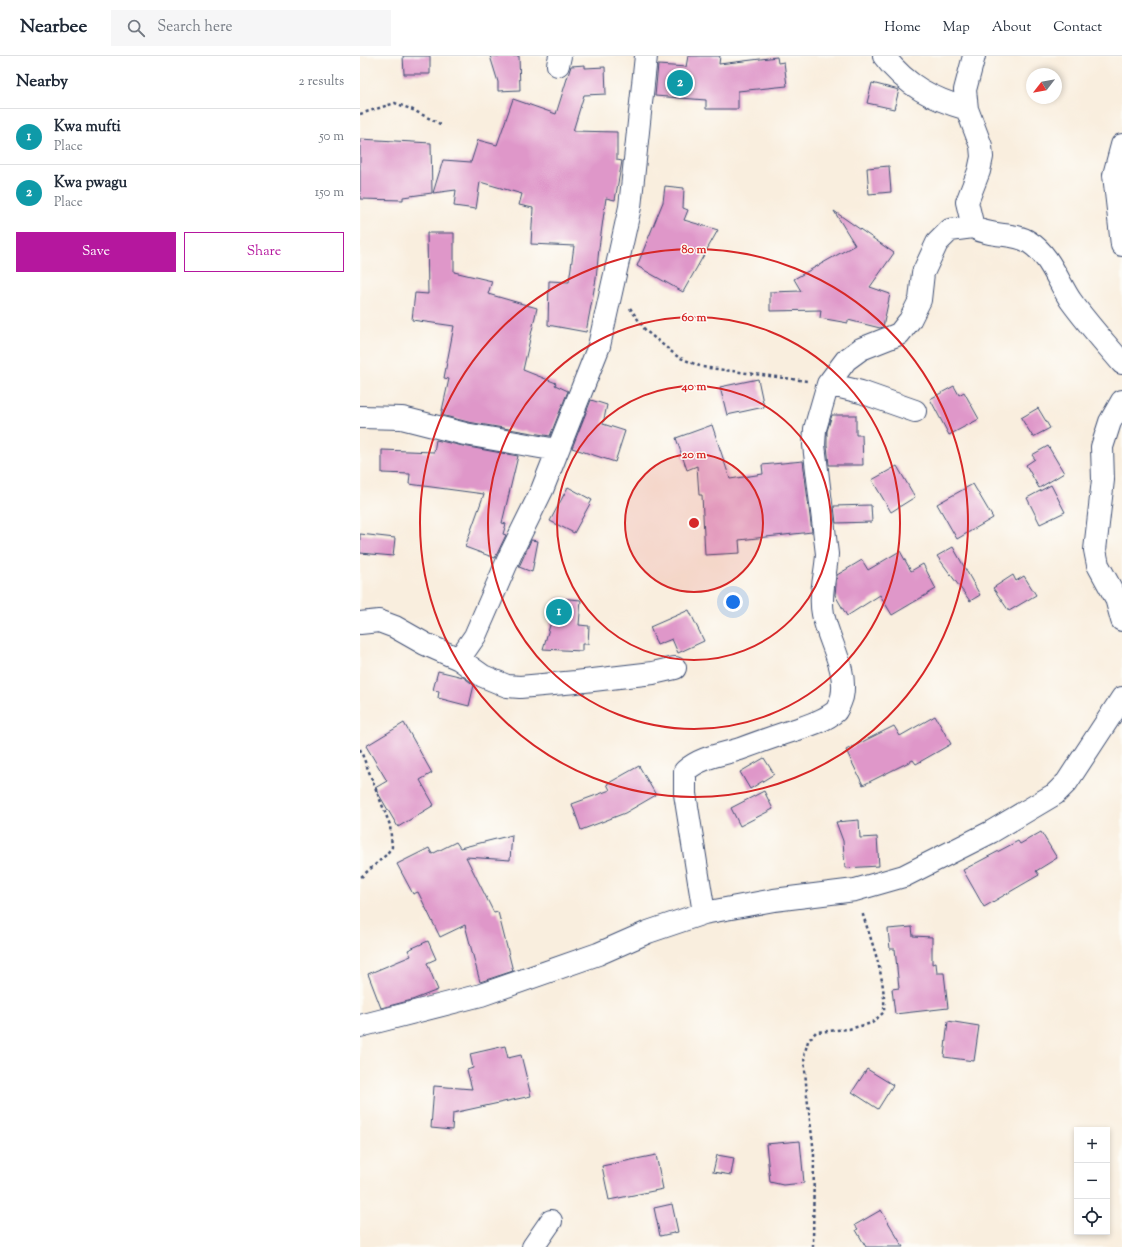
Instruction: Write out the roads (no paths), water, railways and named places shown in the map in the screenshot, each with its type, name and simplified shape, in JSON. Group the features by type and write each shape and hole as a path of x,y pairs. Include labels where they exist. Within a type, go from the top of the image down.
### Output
{"street":[{"path":"459,659 475,636 506,565 542,490 599,346 630,207 646,56"},
{"path":"884,56 905,78 925,93 940,101 967,109"},
{"path":"973,227 967,202 979,171 982,157 981,146 967,109 965,90 974,56"},
{"path":"1122,146 1114,175 1122,245"},
{"path":"704,913 685,794 685,771 693,763 705,758 738,749 817,722 836,710 842,697 842,678 839,662 823,614 822,595 827,554 814,445 815,429 828,384 846,360 861,349 899,334 910,320 920,300 923,273 937,243 950,230 973,227 995,235 1016,237 1028,241 1037,248 1050,263 1070,300 1083,318 1122,363"},
{"path":"828,384 861,392 915,411"},
{"path":"1122,401 1110,422 1102,447 1103,480 1094,550 1098,565 1116,598 1122,620"},
{"path":"360,417 402,418 465,434 557,450"},
{"path":"360,623 379,621 395,627 425,644 459,659 483,676 507,686 520,687 653,673 675,668"},
{"path":"360,1026 481,995 598,954 648,932 704,913 774,900 855,890 904,876 991,832 1055,794 1067,782 1122,698"},
{"path":"533,1247 551,1221"}],"place":[{"name":"Kwa pwagu","path":"680,83"},
{"name":"Kwa mufti","path":"559,612"}]}
